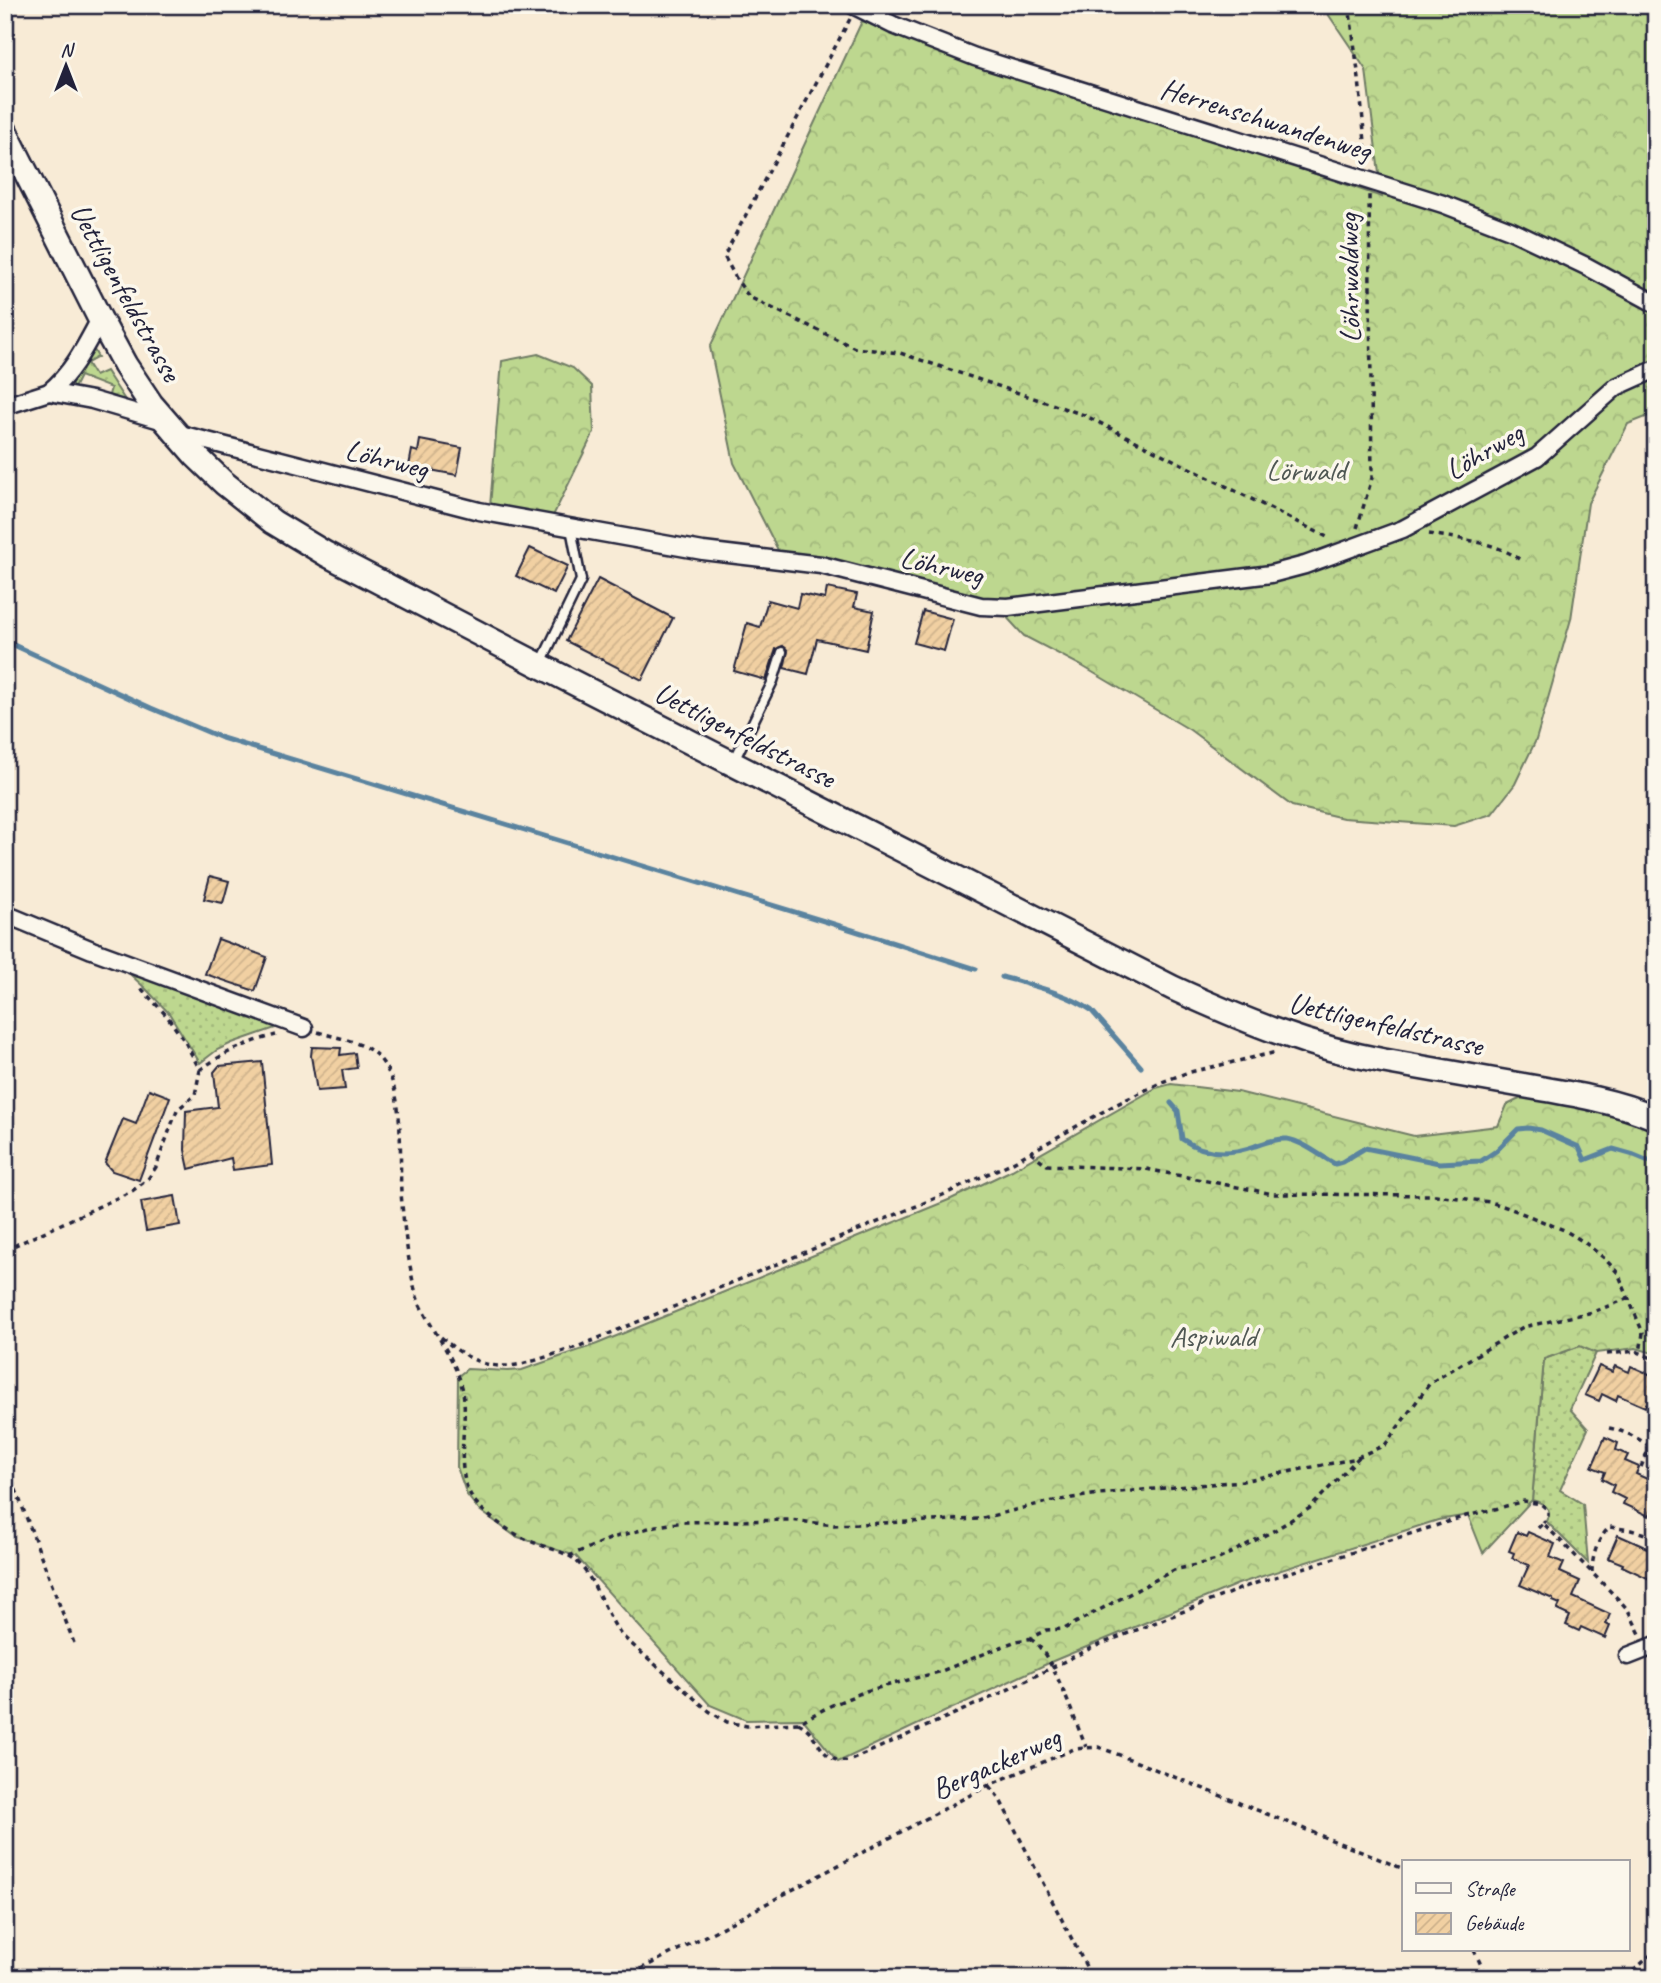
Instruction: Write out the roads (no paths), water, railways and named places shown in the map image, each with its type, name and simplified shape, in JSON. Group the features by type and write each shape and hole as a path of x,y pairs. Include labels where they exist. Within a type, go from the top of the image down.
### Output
{"main road":[{"name":"Uettligenfeldstrasse","path":"5,131 100,320 150,404 225,483 273,522 326,554 539,666 1173,988 1239,1018 1311,1044 1384,1061 1590,1097 1656,1118"}],"street":[{"name":"Herrenschwandenweg","path":"855,6 893,25 975,57 1443,204 1510,230 1586,266 1656,304"},
{"path":"5,406 49,392 62,381 75,365 100,320"},
{"name":"Löhrweg","path":"49,392 92,400 169,427 479,511 703,551 821,565 981,606 995,606 1271,575 1351,549 1403,529 1537,457 1616,387 1656,369"},
{"path":"5,915 304,1028"},
{"path":"1628,1656 1651,1647"}],"lane":[{"path":"539,666 581,580 571,528"},
{"path":"732,764 773,681 782,652"}],"waterway":[{"path":"5,641 222,738 976,969"},
{"path":"1002,977 1059,994 1091,1010 1141,1067"},
{"path":"1171,1103 1178,1111 1182,1139 1209,1151 1236,1151 1287,1139 1306,1146 1335,1164 1365,1148 1439,1163 1481,1161 1496,1151 1518,1129 1528,1128 1541,1130 1579,1147 1585,1160 1613,1149 1656,1164"}],"park label":[{"name":"Lörwald","path":"1306,470"},
{"name":"Aspiwald","path":"1213,1336"}]}
